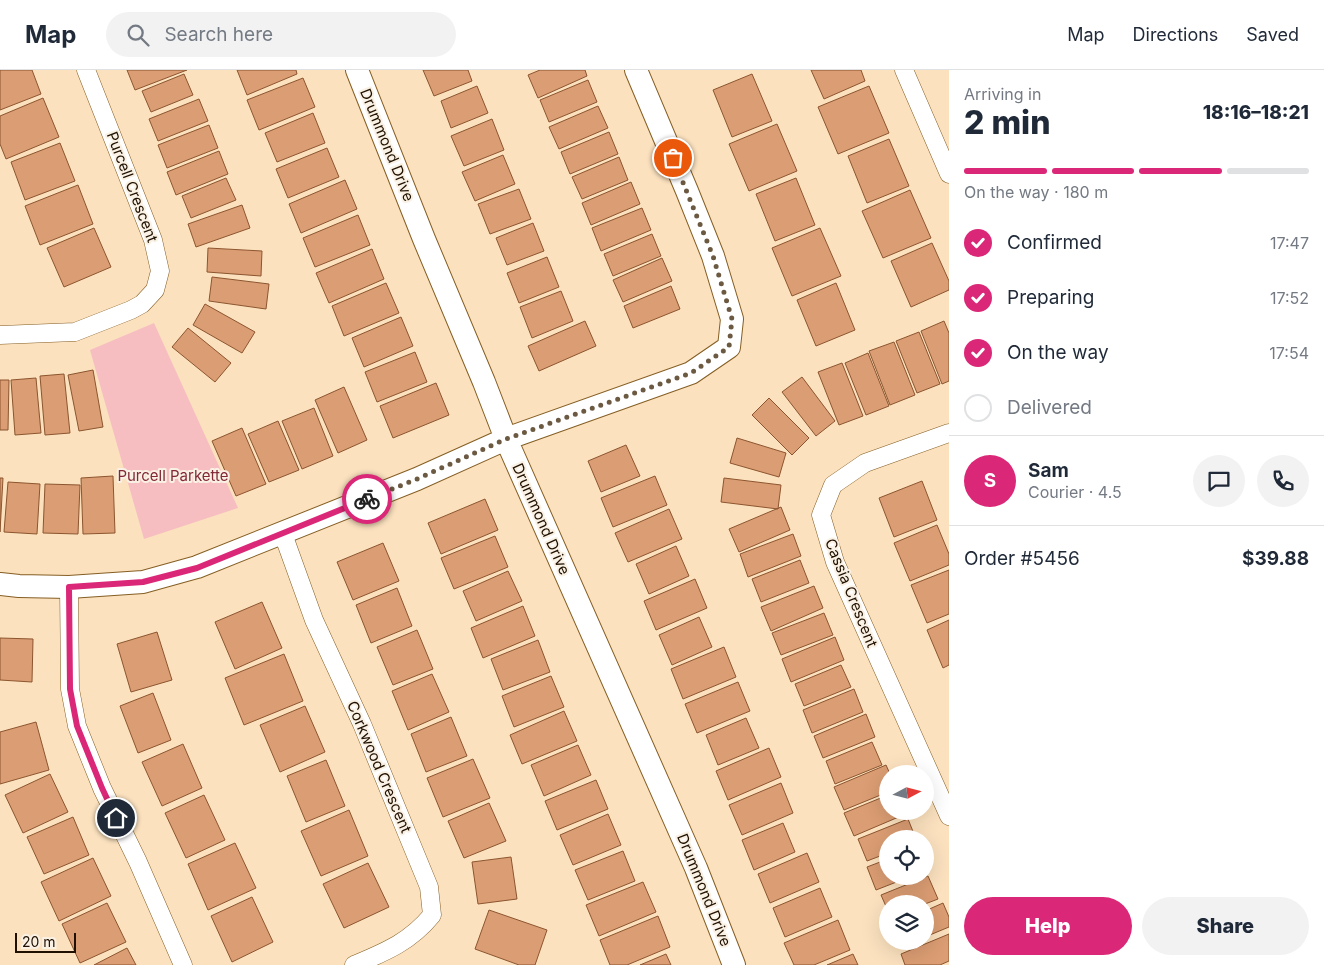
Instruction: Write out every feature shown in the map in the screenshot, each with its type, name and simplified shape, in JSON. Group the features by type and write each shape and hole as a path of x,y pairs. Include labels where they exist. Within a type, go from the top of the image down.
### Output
{"street":[{"name":"Purcell Crescent","path":"0,335 75,332 131,310 142,304 155,290 160,271 154,240 86,70"},
{"name":"Drummond Drive","path":"357,70 506,439 696,868 734,965"},
{"path":"0,584 69,587 143,582 197,568 247,546 283,534 417,479 506,439 691,373 729,347 732,319 713,256 636,70"},
{"path":"904,70 949,174"},
{"name":"Cassia Crescent","path":"949,433 865,464 833,485 820,515 835,562 949,816"},
{"name":"Corkwood Crescent","path":"283,534 314,620 362,724 429,887 432,915 420,928 389,950 354,965"},
{"path":"69,587 70,689 77,726 102,788 138,862 183,965"}],"green space":[{"name":"Purcell Parkette","path":"154,323 238,508 144,539 90,350"}],"building":[{"path":"0,70 32,70 41,94 0,110"},
{"path":"127,70 187,70 135,90"},
{"path":"237,70 296,70 297,74 247,95"},
{"path":"423,70 468,70 472,81 434,96"},
{"path":"540,70 585,70 587,76 538,98 528,75"},
{"path":"811,70 861,70 865,81 824,99"},
{"path":"184,74 193,95 151,112 142,91"},
{"path":"752,74 772,121 732,137 713,90"},
{"path":"303,78 315,107 259,130 247,100"},
{"path":"588,80 597,102 549,122 540,100"},
{"path":"477,86 488,113 451,128 441,101"},
{"path":"869,86 889,133 838,154 818,107"},
{"path":"43,98 59,137 6,159 0,144 0,116"},
{"path":"199,99 208,121 158,141 149,119"},
{"path":"598,106 608,128 559,149 549,127"},
{"path":"313,113 325,143 277,162 265,133"},
{"path":"492,119 504,150 464,166 451,136"},
{"path":"777,124 797,171 749,191 729,144"},
{"path":"209,125 218,148 167,168 158,145"},
{"path":"609,132 618,154 570,174 561,152"},
{"path":"889,139 909,186 867,203 848,156"},
{"path":"60,143 75,181 25,200 11,162"},
{"path":"327,148 339,177 288,198 276,169"},
{"path":"219,151 228,174 176,195 167,172"},
{"path":"503,155 515,184 475,201 462,172"},
{"path":"619,157 628,180 582,199 572,177"},
{"path":"226,178 236,200 191,218 182,196"},
{"path":"796,178 815,225 775,241 756,194"},
{"path":"345,180 357,209 301,233 289,204"},
{"path":"631,182 640,204 591,225 582,203"},
{"path":"78,185 93,224 40,245 25,206"},
{"path":"519,189 531,219 490,234 478,204"},
{"path":"910,190 931,238 883,258 862,211"},
{"path":"242,205 250,228 196,247 188,224"},
{"path":"642,208 651,230 601,251 592,228"},
{"path":"358,215 370,245 315,267 303,238"},
{"path":"533,223 544,251 507,265 496,238"},
{"path":"94,228 111,267 64,287 47,248"},
{"path":"820,228 841,276 792,296 772,248"},
{"path":"652,234 661,256 613,276 604,254"},
{"path":"932,243 949,281 949,290 911,307 891,261"},
{"path":"208,248 262,251 261,276 207,272"},
{"path":"372,249 384,279 329,303 316,273"},
{"path":"547,257 559,287 519,303 507,273"},
{"path":"662,258 672,281 623,302 613,280"},
{"path":"212,277 269,284 266,309 209,301"},
{"path":"386,283 399,313 344,336 332,306"},
{"path":"836,283 855,330 816,346 797,300"},
{"path":"671,286 680,309 633,328 624,306"},
{"path":"561,291 573,321 532,338 520,307"},
{"path":"205,304 255,332 242,353 193,325"},
{"path":"401,317 413,346 364,367 352,338"},
{"path":"585,321 596,346 539,371 528,346"},
{"path":"944,321 949,333 949,381 942,384 921,331"},
{"path":"188,328 231,363 215,382 172,347"},
{"path":"919,332 940,384 917,393 896,341"},
{"path":"894,342 915,395 890,405 869,351"},
{"path":"415,352 427,382 377,402 365,372"},
{"path":"868,353 889,406 866,415 845,363"},
{"path":"842,363 863,416 839,425 818,372"},
{"path":"93,370 103,427 79,431 68,375"},
{"path":"64,374 70,433 45,435 40,376"},
{"path":"802,377 835,421 816,436 782,392"},
{"path":"36,378 41,433 15,435 11,380"},
{"path":"0,380 9,380 8,430 0,430"},
{"path":"436,383 449,415 393,438 380,406"},
{"path":"344,387 367,440 338,453 315,400"},
{"path":"769,398 809,438 792,455 752,415"},
{"path":"314,408 333,456 302,469 282,421"},
{"path":"278,421 299,470 269,482 248,434"},
{"path":"242,428 266,484 236,496 212,441"},
{"path":"737,438 786,453 779,477 730,463"},
{"path":"626,445 640,476 601,492 588,461"},
{"path":"113,476 115,533 83,534 81,478"},
{"path":"655,476 667,505 613,527 601,498"},
{"path":"0,478 3,478 0,532"},
{"path":"724,478 781,485 778,509 721,502"},
{"path":"922,481 937,520 894,537 879,498"},
{"path":"8,482 40,484 37,534 4,532"},
{"path":"45,484 80,485 78,534 43,533"},
{"path":"485,499 498,530 441,554 428,523"},
{"path":"781,507 790,530 739,552 729,529"},
{"path":"669,509 682,539 628,562 615,533"},
{"path":"937,525 949,554 949,565 910,581 894,543"},
{"path":"793,534 801,556 748,577 740,554"},
{"path":"495,536 508,567 454,589 441,558"},
{"path":"383,543 399,581 353,600 337,562"},
{"path":"676,546 689,576 649,594 636,564"},
{"path":"800,560 809,583 761,602 752,579"},
{"path":"949,570 949,614 927,623 911,585"},
{"path":"508,571 522,601 476,621 463,591"},
{"path":"695,579 707,608 656,630 644,601"},
{"path":"814,586 823,608 771,631 761,607"},
{"path":"397,588 412,626 371,643 356,605"},
{"path":"262,602 282,648 235,669 215,622"},
{"path":"523,606 535,636 483,658 471,628"},
{"path":"824,613 833,635 781,655 772,633"},
{"path":"699,617 712,647 672,665 659,635"},
{"path":"949,620 949,665 943,668 927,630"},
{"path":"417,630 433,669 393,685 377,647"},
{"path":"157,632 172,680 131,692 117,644"},
{"path":"835,637 844,660 791,682 782,659"},
{"path":"0,638 33,639 32,682 0,680"},
{"path":"538,640 550,672 503,690 491,659"},
{"path":"724,647 736,677 683,699 671,669"},
{"path":"284,654 303,701 244,725 225,678"},
{"path":"841,665 851,687 804,706 795,684"},
{"path":"432,674 449,712 408,730 392,691"},
{"path":"551,676 564,707 514,727 502,696"},
{"path":"738,682 750,711 697,733 685,704"},
{"path":"854,689 863,712 812,733 803,710"},
{"path":"153,693 171,740 138,753 120,706"},
{"path":"305,706 325,752 280,772 260,725"},
{"path":"564,711 577,741 522,764 510,735"},
{"path":"866,714 875,737 823,758 814,736"},
{"path":"451,717 467,756 426,772 411,734"},
{"path":"746,718 759,748 718,765 706,735"},
{"path":"36,722 49,770 0,784 0,732"},
{"path":"872,742 882,765 835,784 826,761"},
{"path":"183,744 202,788 162,806 142,762"},
{"path":"578,745 591,775 544,796 531,765"},
{"path":"769,748 781,777 728,800 716,771"},
{"path":"473,759 490,798 443,817 427,778"},
{"path":"326,760 345,806 306,822 287,776"},
{"path":"879,768 879,796 844,810 834,787"},
{"path":"50,774 68,812 23,833 5,795"},
{"path":"596,780 608,809 557,830 545,801"},
{"path":"781,783 793,813 742,835 729,805"},
{"path":"204,795 225,840 186,858 165,813"},
{"path":"879,799 879,820 892,820 854,836 844,813"},
{"path":"489,803 506,841 464,858 448,821"},
{"path":"349,810 368,856 321,876 301,831"},
{"path":"608,814 621,845 573,865 560,835"},
{"path":"73,817 89,855 44,874 27,837"},
{"path":"908,820 912,830 880,830"},
{"path":"783,823 795,852 754,870 742,840"},
{"path":"879,831 879,856 867,861 858,839"},
{"path":"235,843 256,888 208,910 188,864"},
{"path":"623,851 635,881 588,900 575,870"},
{"path":"807,853 819,882 770,903 758,874"},
{"path":"511,857 517,899 478,904 472,862"},
{"path":"93,858 111,896 59,921 41,882"},
{"path":"879,862 879,885 889,885 876,890 867,867"},
{"path":"368,863 389,907 344,928 323,884"},
{"path":"643,882 656,912 599,936 586,905"},
{"path":"906,885 932,885 938,899 934,901 934,895 881,895"},
{"path":"820,888 832,917 785,937 773,908"},
{"path":"252,897 273,942 232,962 211,916"},
{"path":"107,903 126,942 80,963 62,924"},
{"path":"943,903 949,917 949,927 934,933 934,907"},
{"path":"489,910 547,930 535,965 519,965 475,949"},
{"path":"658,916 670,947 627,965 610,965 600,940"},
{"path":"838,920 850,950 814,965 794,965 784,943"},
{"path":"949,934 949,961 940,965 905,965 901,954 911,950 934,950 934,940"},
{"path":"127,948 136,965 94,965"},
{"path":"666,954 671,965 640,965"},
{"path":"853,954 858,965 827,965"}],"way so far":[{"path":"367,499 506,439 691,373 729,347 732,319 713,256 673,158"}],"route":[{"path":"116,818 77,726 70,689 69,587 143,582 197,568 247,546 283,534 367,499"}]}
